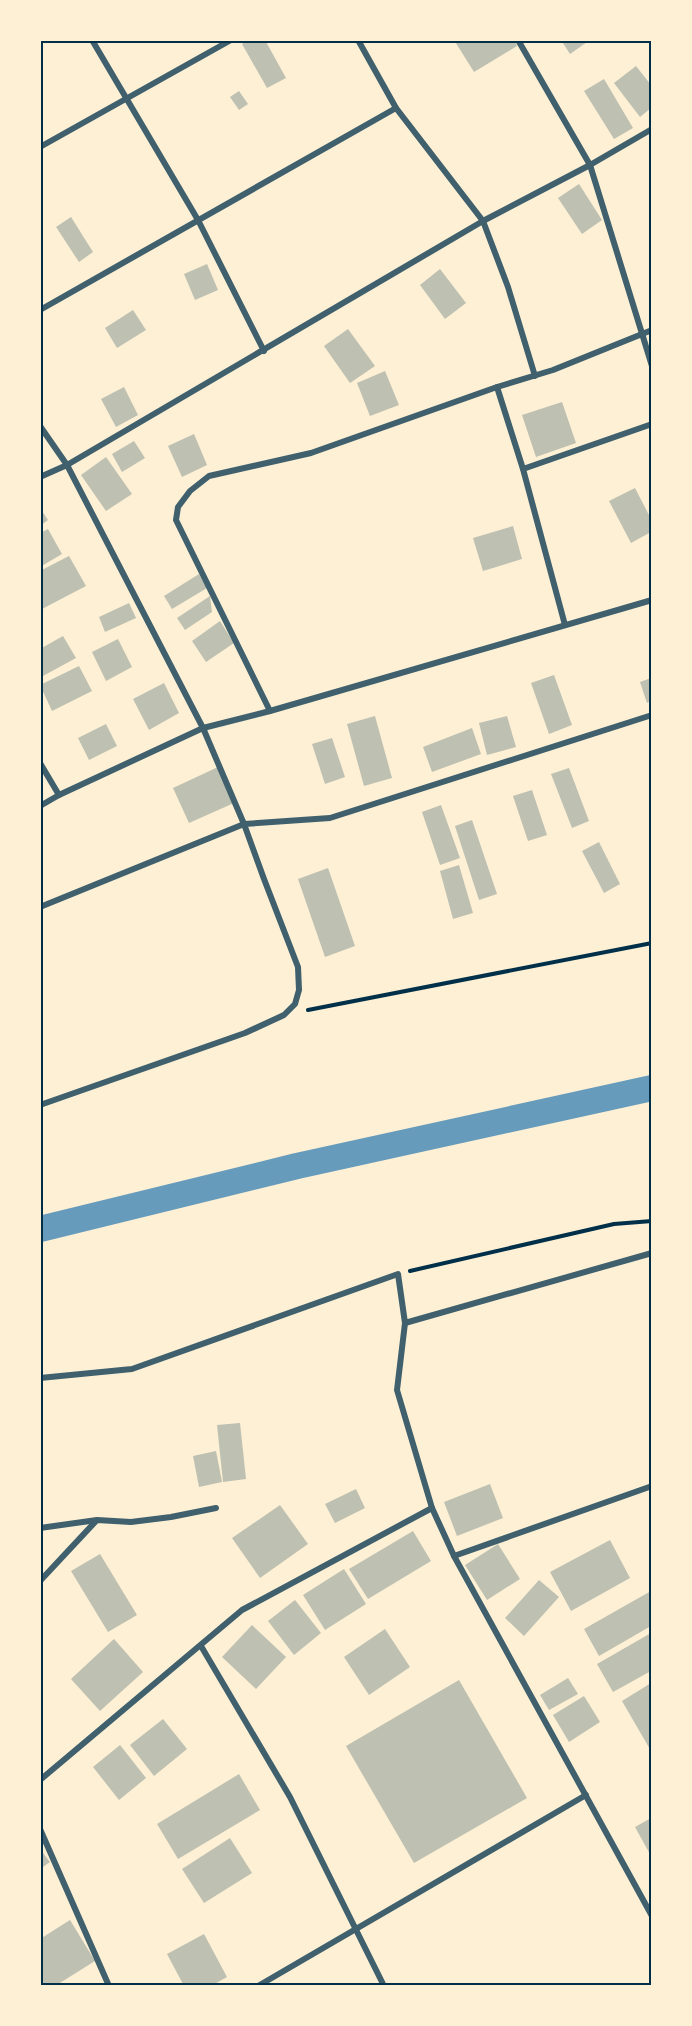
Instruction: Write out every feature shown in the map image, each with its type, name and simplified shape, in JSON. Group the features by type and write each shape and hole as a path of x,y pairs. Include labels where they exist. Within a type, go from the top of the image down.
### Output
{"street":[{"path":"92,40 198,220 264,351"},
{"path":"40,147 231,40"},
{"path":"358,40 396,108 483,221 508,287 535,376"},
{"path":"518,40 590,165 651,366"},
{"path":"40,310 396,108"},
{"path":"40,477 67,465 483,221 590,165 651,129"},
{"path":"270,711 176,520 178,507 190,491 209,476 311,453 497,387 535,376 651,330"},
{"path":"497,387 523,469 565,625"},
{"path":"523,469 651,424"},
{"path":"40,426 67,465 203,728 244,824 298,967 299,990 295,1004 284,1015 245,1033 40,1105"},
{"path":"40,806 203,728 270,711 651,600"},
{"path":"40,907 244,824 330,818 651,715"},
{"path":"40,763 59,795"},
{"path":"405,1323 651,1252"},
{"path":"40,1378 132,1369 398,1274 405,1323 397,1390 432,1508 454,1556 651,1916"},
{"path":"454,1556 651,1486"},
{"path":"40,1528 97,1520 131,1522 216,1508"},
{"path":"40,1780 242,1610 432,1508"},
{"path":"40,1581 97,1520"},
{"path":"201,1646 290,1797 384,1986"},
{"path":"258,1986 586,1795"},
{"path":"40,1829 110,1986"}],"path":[{"path":"284,1015 651,943"},
{"path":"398,1274 614,1224 651,1221"}],"building":[{"path":"248,40 265,40 286,78 267,88 242,44"},
{"path":"454,40 514,40 517,46 474,72"},
{"path":"561,40 590,40 570,54"},
{"path":"636,66 651,85 651,108 640,117 614,83"},
{"path":"604,79 633,128 614,139 584,91"},
{"path":"239,91 248,104 239,110 230,97"},
{"path":"579,184 602,220 582,234 558,198"},
{"path":"71,217 93,252 79,262 56,227"},
{"path":"207,264 218,290 195,300 184,274"},
{"path":"440,269 466,303 445,319 420,285"},
{"path":"133,310 146,330 117,348 105,328"},
{"path":"348,329 375,366 350,383 324,346"},
{"path":"385,371 399,405 370,416 357,383"},
{"path":"124,387 138,415 116,427 101,399"},
{"path":"562,402 576,443 536,457 522,415"},
{"path":"194,434 207,465 182,477 168,446"},
{"path":"134,441 145,458 122,472 112,454"},
{"path":"106,457 132,494 106,511 81,475"},
{"path":"635,488 651,519 651,532 631,543 609,501"},
{"path":"40,508 48,520 40,526"},
{"path":"513,526 522,559 483,571 473,538"},
{"path":"48,529 62,554 40,567 40,533"},
{"path":"69,556 86,586 42,609 40,606 40,571"},
{"path":"199,574 207,588 172,609 164,596"},
{"path":"210,596 212,612 185,630 177,618"},
{"path":"129,603 136,618 105,632 99,617"},
{"path":"220,621 234,643 206,662 192,641"},
{"path":"63,636 76,658 43,676 40,672 40,649"},
{"path":"118,639 132,667 106,681 92,652"},
{"path":"79,666 92,691 52,711 40,685"},
{"path":"554,675 572,725 549,734 531,683"},
{"path":"651,678 651,701 647,703 640,682"},
{"path":"164,683 179,713 149,730 133,699"},
{"path":"375,716 392,778 364,786 347,724"},
{"path":"507,716 516,747 487,755 479,723"},
{"path":"106,724 117,746 89,760 78,738"},
{"path":"472,728 481,754 432,772 423,747"},
{"path":"332,738 345,777 325,784 312,744"},
{"path":"218,767 234,803 189,823 173,788"},
{"path":"569,768 589,821 572,828 551,774"},
{"path":"532,790 547,835 528,841 513,796"},
{"path":"441,805 460,858 440,865 422,812"},
{"path":"472,820 497,894 479,900 455,826"},
{"path":"599,842 620,884 604,893 582,851"},
{"path":"459,865 473,913 453,919 440,871"},
{"path":"328,868 355,946 325,957 298,879"},
{"path":"240,1423 246,1479 223,1482 217,1425"},
{"path":"216,1451 222,1482 199,1487 193,1456"},
{"path":"490,1484 503,1518 457,1536 444,1502"},
{"path":"356,1489 365,1508 335,1523 325,1504"},
{"path":"280,1505 308,1544 260,1578 232,1538"},
{"path":"413,1531 431,1561 368,1599 349,1569"},
{"path":"610,1540 630,1578 571,1611 550,1572"},
{"path":"498,1544 520,1579 487,1600 465,1565"},
{"path":"100,1554 137,1615 108,1632 71,1571"},
{"path":"344,1569 366,1604 325,1630 303,1595"},
{"path":"539,1580 559,1597 524,1636 505,1618"},
{"path":"651,1591 651,1626 599,1656 584,1629"},
{"path":"295,1600 321,1633 294,1655 268,1621"},
{"path":"252,1625 286,1657 256,1689 222,1657"},
{"path":"385,1629 410,1667 369,1695 344,1657"},
{"path":"651,1633 651,1671 613,1692 597,1664"},
{"path":"114,1639 143,1672 100,1711 71,1679"},
{"path":"568,1678 578,1694 549,1710 540,1695"},
{"path":"459,1680 527,1798 414,1863 346,1746"},
{"path":"651,1683 651,1751 622,1701"},
{"path":"584,1696 600,1722 569,1742 553,1715"},
{"path":"163,1719 187,1749 154,1776 130,1745"},
{"path":"120,1745 146,1778 119,1800 93,1767"},
{"path":"239,1774 260,1810 178,1859 157,1824"},
{"path":"651,1818 651,1856 635,1827"},
{"path":"230,1838 252,1873 204,1903 182,1869"},
{"path":"40,1849 50,1862 40,1869"},
{"path":"70,1920 95,1961 55,1986 40,1986 40,1939"},
{"path":"204,1934 227,1977 211,1986 184,1986 167,1954"}],"waterway":[{"path":"40,1229 297,1166 652,1088"}]}
